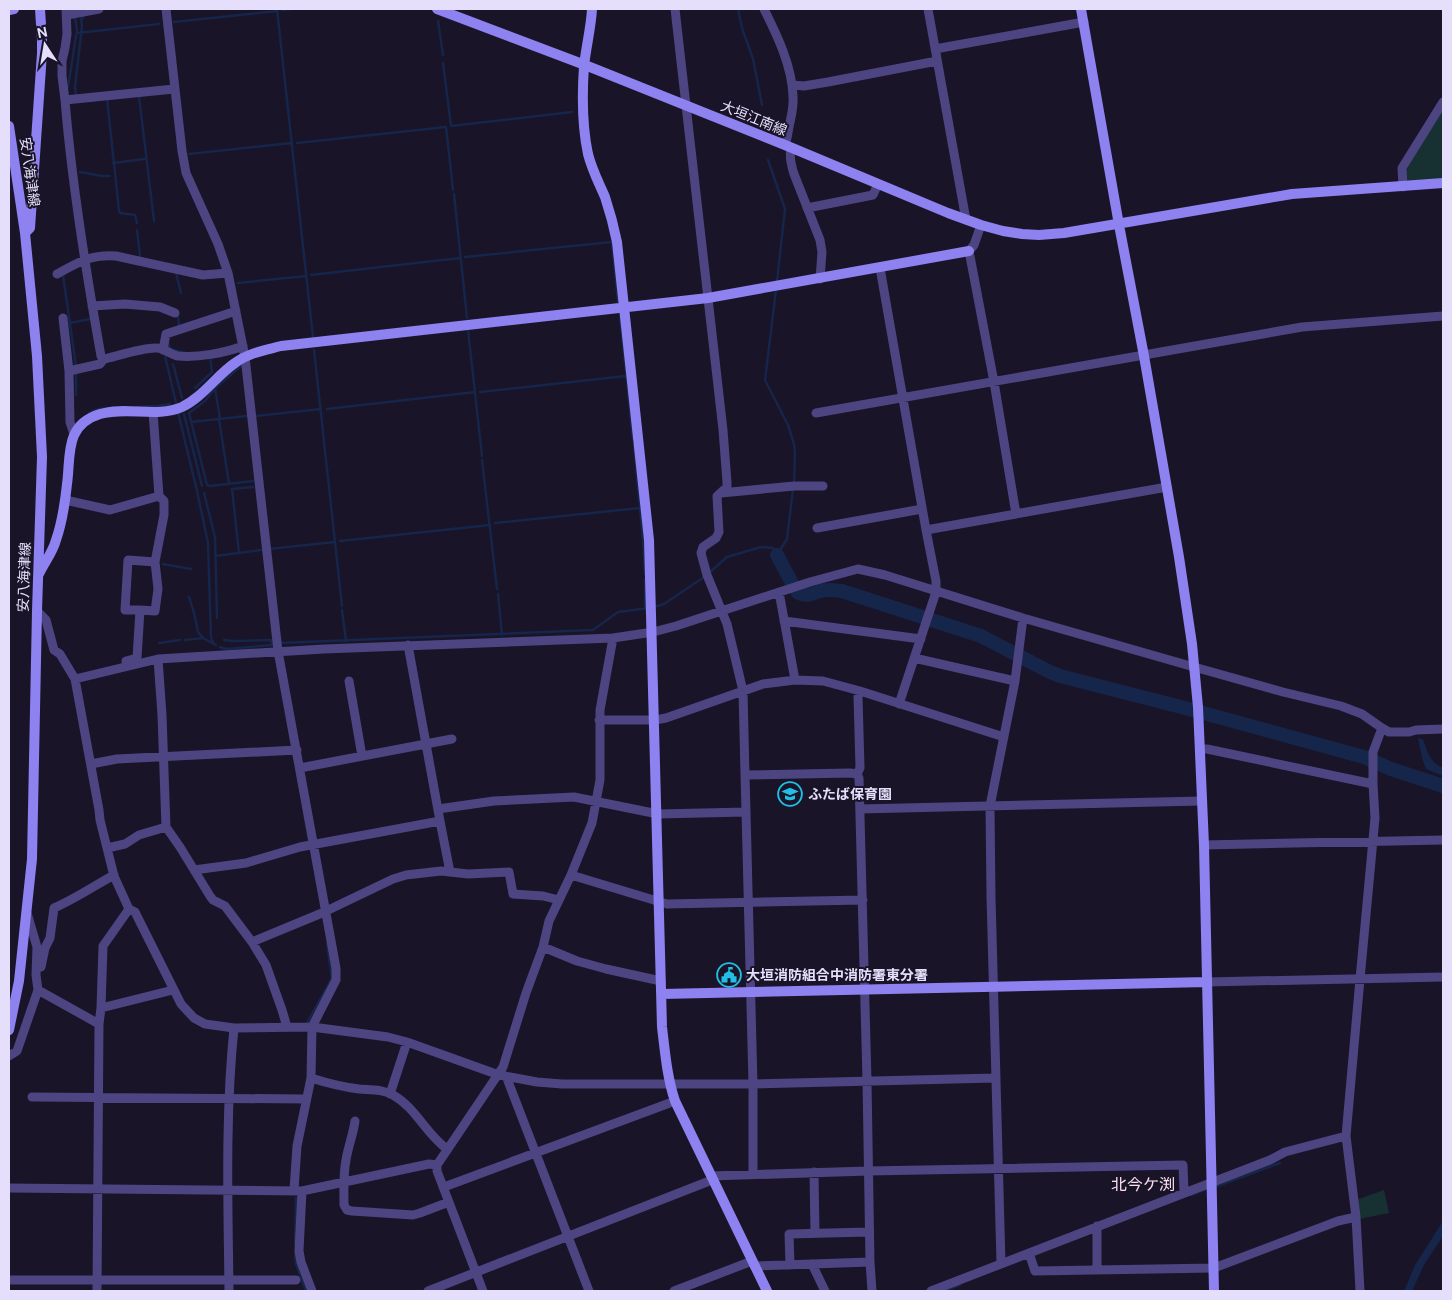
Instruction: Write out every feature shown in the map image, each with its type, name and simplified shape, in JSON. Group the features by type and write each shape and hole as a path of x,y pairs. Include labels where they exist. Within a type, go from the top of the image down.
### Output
{"street":[{"path":"9,10 14,9"},
{"path":"25,234 30,228 40,92 42,40 40,9"},
{"path":"99,9 66,12 67,34 62,61 62,76 77,208 92,306 101,356 104,359"},
{"path":"166,9 174,89 186,173 218,244 228,274 245,357 278,651 336,968 336,980 312,1027 311,1078 297,1146 301,1262 312,1291"},
{"name":"大垣江南線","path":"437,9 687,106 966,220 1003,231 1039,235 1064,234 1292,194 1443,183"},
{"path":"592,9 584,65 583,98 586,141 588,155 604,196 617,242 649,540 664,1046 670,1085 675,1101 767,1291"},
{"path":"675,9 723,430 727,482 727,487 718,496 719,532 716,538 703,547 702,553 707,575 727,624 743,691 753,1084 753,1174"},
{"path":"764,9 784,56 792,85 794,97 788,137 790,163 820,240 822,252 820,278"},
{"path":"928,9 966,220"},
{"path":"1081,9 1179,557 1199,712 1204,845 1214,1291"},
{"path":"935,48 1084,22"},
{"path":"792,85 804,86 937,61"},
{"path":"65,100 174,89"},
{"path":"1403,186 1402,168 1443,102"},
{"name":"安八海津線","path":"9,126 25,234 37,356 42,448 32,859 19,981 9,1030"},
{"path":"807,208 873,195 878,184"},
{"path":"39,574 56,542 65,500 69,451 74,434 85,422 99,414 170,411 184,406 236,362 245,357 282,346 708,298 880,268 969,252 974,245 981,225"},
{"path":"969,252 994,382 1016,514"},
{"path":"57,274 85,259 102,255 116,256 203,275 228,274"},
{"path":"880,268 936,580 936,592 899,704"},
{"path":"92,306 124,304 160,307 175,313"},
{"path":"163,350 166,334 236,311"},
{"path":"816,413 1302,327 1443,316"},
{"path":"62,318 69,371 70,422 74,434"},
{"path":"69,371 100,364 104,359 146,349 158,348 177,356 196,356 229,351 242,346"},
{"path":"153,412 159,496 164,501 164,515 155,562 158,589 155,611 125,610 128,560 155,562"},
{"path":"721,493 794,486 823,486"},
{"path":"926,530 1167,487"},
{"path":"65,500 110,510 159,496"},
{"path":"817,528 922,509"},
{"path":"75,679 158,659 278,651 613,638 653,632 858,569 886,575 1023,618 1194,667 1341,706 1362,714 1389,732 1443,729"},
{"path":"779,592 795,680"},
{"path":"115,669 117,664 137,658 140,610"},
{"path":"37,611 46,620 54,650 60,654 75,679 100,810 100,820 114,875 129,909 135,912 173,990 194,1018 205,1024 234,1028 312,1027 388,1037 503,1076 562,1084 753,1084 995,1078"},
{"path":"1001,1263 997,1168 990,806 1015,681 1023,618"},
{"path":"784,621 921,639"},
{"path":"589,1291 503,1076 503,1067 526,993 543,948 549,920 571,875 592,823 600,780 600,710 613,638"},
{"path":"408,645 450,872"},
{"path":"914,658 1015,681"},
{"path":"158,659 166,827 180,846 210,896 225,906 252,942 266,965 287,1027"},
{"path":"599,720 655,720 666,718 763,684 795,680 823,681 1004,737"},
{"path":"349,681 362,756"},
{"path":"860,691 858,698 860,768 858,774 872,1291"},
{"path":"1360,1291 1356,1217 1346,1136 1375,818 1372,763 1373,752 1382,728"},
{"path":"300,768 452,739"},
{"path":"1200,749 1373,784"},
{"path":"91,764 117,759 296,750"},
{"path":"745,775 858,774"},
{"path":"438,809 512,799 574,797 658,814 746,812"},
{"path":"860,809 1202,801"},
{"path":"194,870 246,863 300,847 440,821"},
{"path":"107,848 125,844 139,835 166,827"},
{"path":"1204,845 1443,840"},
{"path":"252,942 326,912 406,875 450,872 468,874 509,872 513,894 543,896 559,900"},
{"path":"9,1056 17,1052 37,986 45,948 50,938 54,908 71,901 114,875"},
{"path":"571,875 667,904 862,900"},
{"path":"97,1291 99,1024 103,946 129,909"},
{"path":"27,913 37,947 37,986"},
{"path":"543,948 577,961 661,981"},
{"path":"662,994 1443,977"},
{"path":"37,986 99,1024"},
{"path":"101,1008 173,990"},
{"path":"229,1291 229,1098 234,1028"},
{"path":"390,1094 407,1042"},
{"path":"483,1291 437,1171 437,1165 503,1076"},
{"path":"311,1078 333,1085 381,1090 393,1095 412,1110 440,1144 447,1149"},
{"path":"32,1097 306,1099"},
{"path":"444,1187 675,1101"},
{"path":"356,1121 345,1162 344,1204 346,1210 413,1215 449,1202"},
{"path":"931,1291 1270,1160 1285,1152 1346,1136"},
{"path":"9,1188 298,1191 429,1164 437,1165"},
{"path":"428,1291 712,1178 753,1174 814,1172 1183,1165 1184,1192"},
{"path":"814,1172 816,1233"},
{"path":"1028,1253 1035,1271 1214,1268 1338,1221 1356,1217"},
{"path":"1097,1226 1097,1270"},
{"path":"790,1264 789,1234 869,1232"},
{"path":"674,1291 753,1263 812,1264 870,1262"},
{"path":"812,1264 825,1291"},
{"path":"9,1280 296,1280"}],"green space":[{"path":"1443,107 1443,179 1410,182 1406,179 1406,170"},
{"path":"1384,1190 1389,1213 1359,1219 1356,1200"}],"water":[{"path":"1418,738 1423,739 1432,759 1443,768 1443,776 1426,769"},
{"path":"1443,1221 1443,1236 1424,1265 1412,1291 1404,1291 1415,1265"}],"waterway":[{"path":"68,87 77,30 74,9"},
{"path":"277,9 313,337"},
{"path":"282,10 293,9"},
{"path":"738,9 742,28 753,59 762,105"},
{"path":"174,22 277,11"},
{"path":"76,96 75,87 82,26 81,19 85,15"},
{"path":"438,21 443,55"},
{"path":"77,33 159,24"},
{"path":"443,63 451,126 572,112"},
{"path":"139,96 154,221"},
{"path":"109,99 107,99 119,210 120,213 135,215 137,223"},
{"path":"297,143 446,127 453,190"},
{"path":"189,154 292,143"},
{"path":"113,163 144,159"},
{"path":"768,160 785,209 777,281"},
{"path":"80,172 110,176"},
{"path":"454,194 467,318"},
{"path":"137,230 140,256"},
{"path":"465,257 612,242 618,302"},
{"path":"311,275 460,258"},
{"path":"176,273 181,293"},
{"path":"65,274 63,275 76,366"},
{"path":"238,283 306,276"},
{"path":"776,290 765,380 788,425 794,444 794,483"},
{"path":"178,315 179,327"},
{"path":"620,315 633,439"},
{"path":"70,323 90,319"},
{"path":"468,330 482,456"},
{"path":"168,342 170,349 182,352"},
{"path":"314,350 342,606"},
{"path":"165,356 177,407"},
{"path":"195,388 212,372 210,357"},
{"path":"173,364 182,398"},
{"path":"241,366 215,388 205,401 189,413 207,485 253,481"},
{"path":"76,372 76,395"},
{"path":"480,392 626,376"},
{"path":"215,388 220,419"},
{"path":"327,409 475,392"},
{"path":"137,407 170,404"},
{"path":"89,413 107,408"},
{"path":"255,416 321,409"},
{"path":"178,412 208,543 211,638 216,645"},
{"path":"184,414 202,486"},
{"path":"191,422 246,416"},
{"path":"219,419 229,484"},
{"path":"634,445 645,574"},
{"path":"482,460 497,589"},
{"path":"239,553 232,489 253,487"},
{"path":"709,573 727,557 761,547 773,548 777,555 787,539 793,489"},
{"path":"204,493 215,537 217,618"},
{"path":"495,523 640,508"},
{"path":"340,541 490,525"},
{"path":"269,549 335,542"},
{"path":"215,556 261,550"},
{"path":"777,555 793,585"},
{"path":"163,564 191,569"},
{"path":"654,607 664,604 704,577"},
{"path":"645,579 645,608"},
{"path":"797,592 806,595 826,590 842,591 981,636 1060,676 1364,757 1391,769 1443,786"},
{"path":"498,594 502,635"},
{"path":"189,597 198,632 203,638"},
{"path":"280,643 593,630 618,612 648,608"},
{"path":"342,610 346,641"},
{"path":"185,640 203,638 214,644"},
{"path":"159,643 180,640"},
{"path":"224,640 271,640 272,645"},
{"path":"220,647 226,649 275,644"},
{"path":"307,1023 332,978 327,944"},
{"path":"1215,1187 1280,1163"},
{"path":"1191,1195 1209,1188"},
{"path":"295,1244 296,1198"},
{"path":"295,1254 296,1264 306,1291"},
{"path":"943,1291 960,1285"}],"place":[{"name":"ふたば保育園","path":"790,794"},
{"name":"大垣消防組合中消防署東分署","path":"729,975"}],"district":[{"name":"北今ケ渕","path":"1143,1184"}]}
